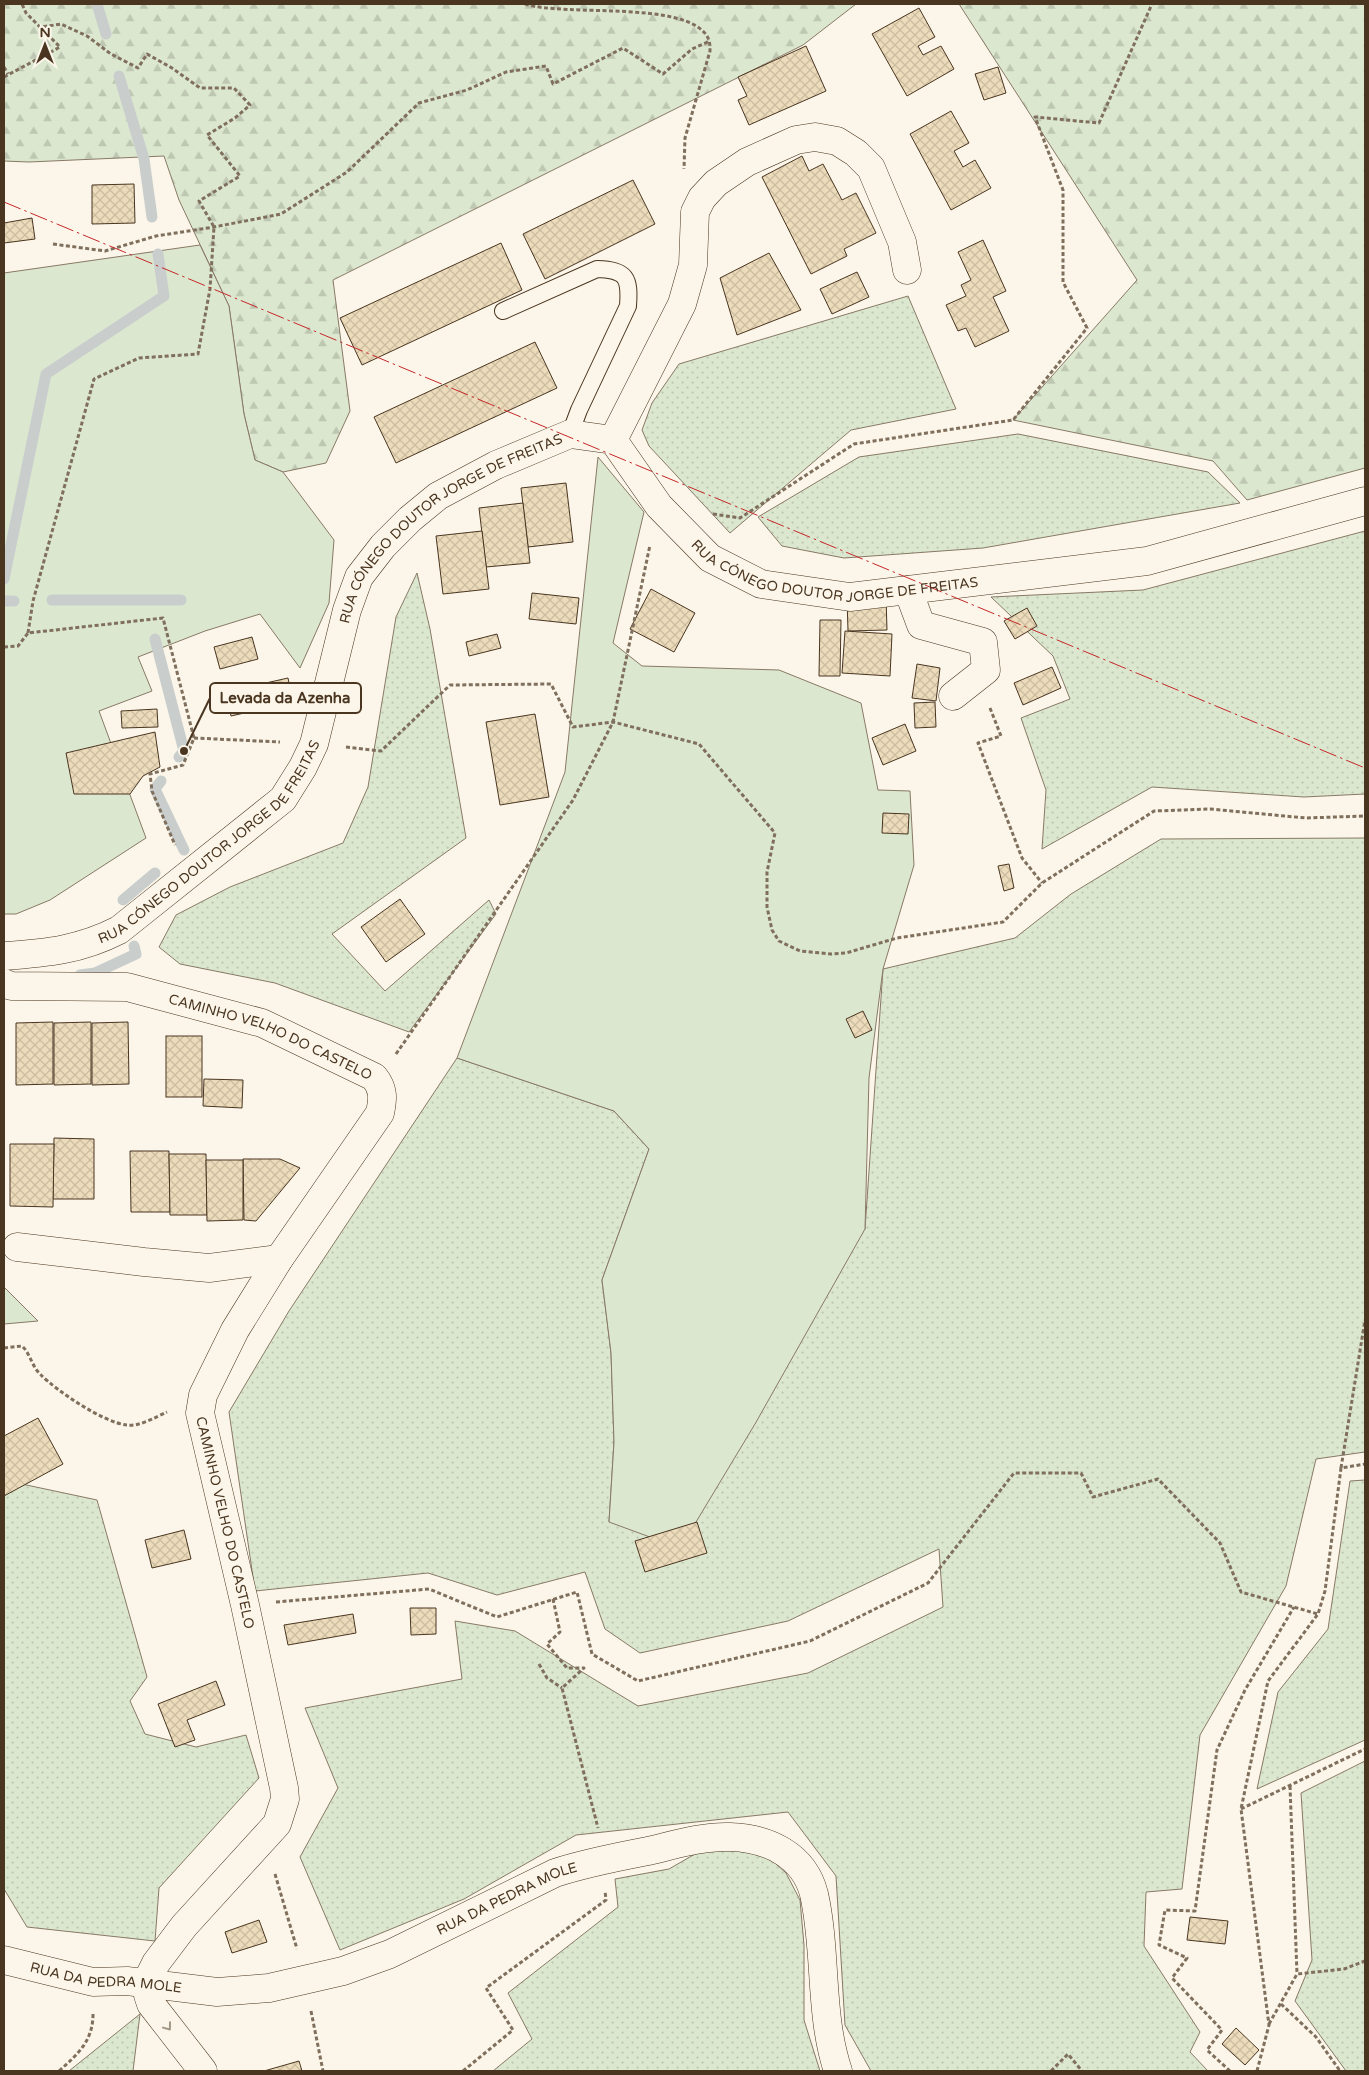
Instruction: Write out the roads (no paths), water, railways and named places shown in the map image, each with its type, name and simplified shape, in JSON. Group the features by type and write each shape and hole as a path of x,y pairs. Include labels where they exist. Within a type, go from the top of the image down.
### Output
{"street":[{"path":"613,440 682,304 693,265 694,212 702,198 716,183 747,162 796,140 815,137 837,140 856,153 871,168 902,242 907,270"},
{"name":"RUA CÓNEGO DOUTOR JORGE DE FREITAS","path":"4,956 74,948 97,941 120,930 283,798 303,767 314,744 347,610 359,577 383,546 410,519 438,496 496,464 570,434 613,440 659,506 710,558 761,584 850,597 1147,561 1365,501"},
{"path":"908,590 921,625 983,642 986,670 953,696"},
{"name":"CAMINHO VELHO DO CASTELO","path":"4,982 11,986 128,987 262,1023 374,1077 379,1083 384,1098 380,1112 279,1260 235,1330 203,1395 200,1405 211,1464 245,1605 285,1799 277,1824 184,1926 156,1964 151,1973 149,1984"},
{"path":"17,1247 209,1268 279,1260"},
{"name":"RUA DA PEDRA MOLE","path":"4,1960 94,1982 128,1981 217,1992 269,1988 343,1971 390,1954 555,1873 600,1861 708,1838 730,1837 772,1844 791,1855 803,1869 813,1893 820,1933 829,2032 838,2071"},
{"path":"149,1984 148,1995 151,2004 203,2071"}],"lane":[{"path":"503,311 597,269 621,273 627,279 630,288 628,306 579,410 570,434"}],"waterway":[{"path":"97,4 106,34"},
{"path":"119,76 144,159 152,217"},
{"path":"4,579 46,374 164,296 158,254"},
{"path":"52,600 181,600"},
{"path":"4,601 14,601"},
{"path":"155,639 184,751 179,757"},
{"path":"161,781 155,789 184,850"},
{"path":"123,900 155,873"},
{"path":"80,975 95,973 136,954 134,946"}],"place":[{"name":"Levada da Azenha","path":"184,751"}]}
